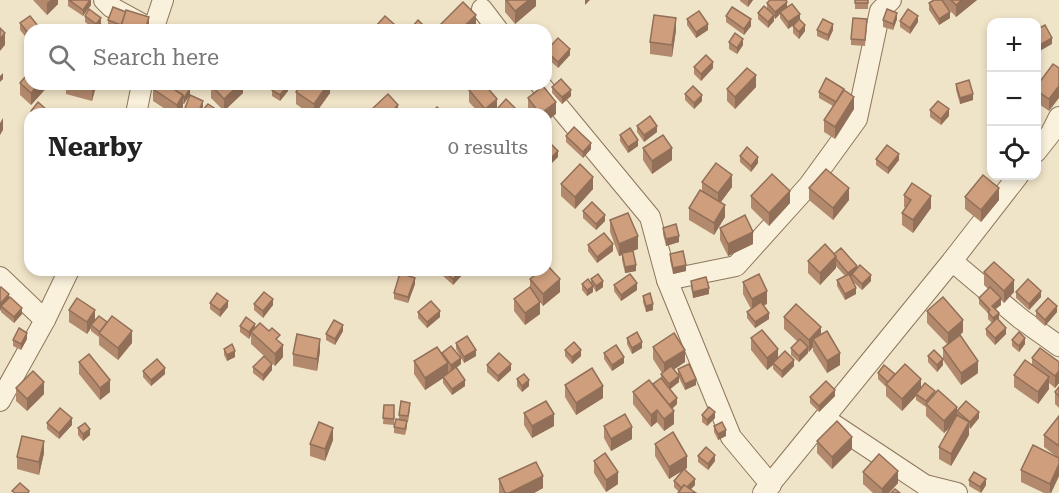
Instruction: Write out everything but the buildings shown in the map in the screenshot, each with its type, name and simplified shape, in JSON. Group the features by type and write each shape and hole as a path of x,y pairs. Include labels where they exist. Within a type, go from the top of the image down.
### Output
{"street":[{"path":"104,0 111,7 142,24"},
{"path":"155,24 163,0"},
{"path":"667,280 736,266 809,185 857,119 882,4"},
{"path":"482,9 493,24"},
{"path":"137,108 141,90"},
{"path":"545,90 650,217 667,280 731,437 767,489 1015,180"},
{"path":"1041,146 1056,129"},
{"path":"952,261 1021,319 1059,346"},
{"path":"0,401 45,320 66,276"},
{"path":"0,277 45,320"},
{"path":"824,418 925,485 957,493"}]}
